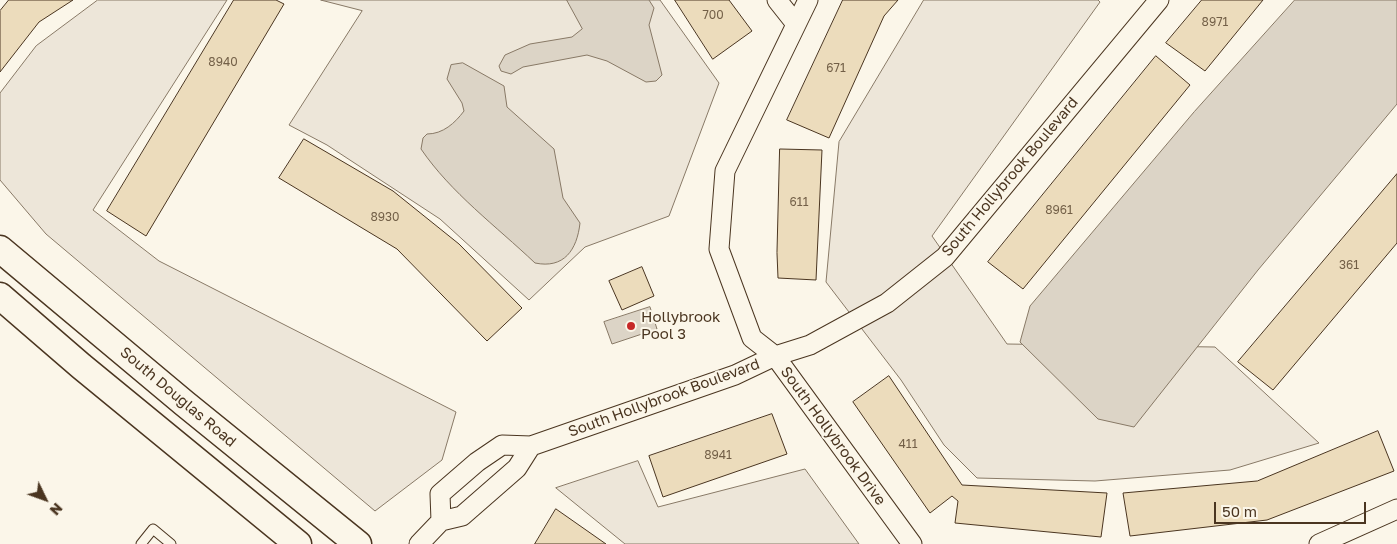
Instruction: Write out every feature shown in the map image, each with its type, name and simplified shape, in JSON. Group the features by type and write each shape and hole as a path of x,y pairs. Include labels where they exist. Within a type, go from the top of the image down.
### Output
{"main road":[{"name":"South Douglas Road","path":"0,249 184,403 358,544"},
{"path":"0,296 81,366 298,544"}],"street":[{"path":"777,0 796,24"},
{"name":"South Hollybrook Drive","path":"808,0 725,171 719,250 752,338 775,356 912,544"},
{"name":"South Hollybrook Boulevard","path":"441,521 440,494 477,462 502,445 531,446 735,375 775,356 810,344 887,303 945,257 1159,0"},
{"path":"419,544 441,521 462,516 517,468 531,446"},
{"path":"1319,544 1397,509"}],"lane":[{"path":"141,544 153,529 171,544"}],"shaded area":[{"path":"98,0 227,0 93,210 159,261 456,412 442,460 375,511 46,234 0,180 0,93 36,46"},
{"path":"321,0 660,0 719,83 669,216 585,247 529,300 440,219 327,145 289,125 362,11"},
{"path":"567,0 649,0 654,8 649,25 662,75 656,81 646,82 607,61 587,55 523,67 511,74 501,71 499,66 505,55 530,44 572,37 582,29"},
{"path":"924,0 1098,0 1100,2 932,236 1007,344 1215,347 1319,443 1230,470 1095,481 977,478 944,445 901,380 826,282 839,142"},
{"path":"1295,0 1397,0 1397,104 1258,270 1134,427 1098,419 1020,342 1030,306 1194,112"},
{"path":"463,63 504,86 507,107 554,149 563,198 580,223 572,249 561,260 554,263 535,263 460,195 421,149 423,138 427,134 433,134 448,127 464,111 462,103 447,79 451,65"},
{"name":"Hollybrook Pool 3","path":"650,307 657,329 612,344 604,322"},
{"path":"638,461 658,507 805,469 859,544 625,544 556,488"}],"building":[{"path":"9,0 73,0 39,22 0,72 0,11"},
{"path":"234,0 276,0 284,4 146,236 107,211"},
{"path":"675,0 729,0 752,31 713,59"},
{"path":"843,0 898,0 884,16 829,138 787,120"},
{"path":"1202,0 1263,0 1205,71 1166,43"},
{"path":"1156,56 1190,85 1023,289 988,262"},
{"path":"304,139 393,191 459,244 522,308 487,341 397,249 279,178"},
{"path":"780,149 822,150 816,280 778,278"},
{"path":"1397,174 1397,243 1273,390 1238,362"},
{"path":"642,267 654,296 622,310 609,281"},
{"path":"889,376 962,485 1107,493 1101,537 955,523 958,501 952,496 930,513 853,402"},
{"path":"772,414 787,454 663,497 649,456"},
{"path":"1378,431 1394,471 1267,520 1130,536 1123,493 1257,481"},
{"path":"556,509 606,544 535,544"}],"place":[{"name":"Hollybrook Pool 3","path":"631,326"}]}
